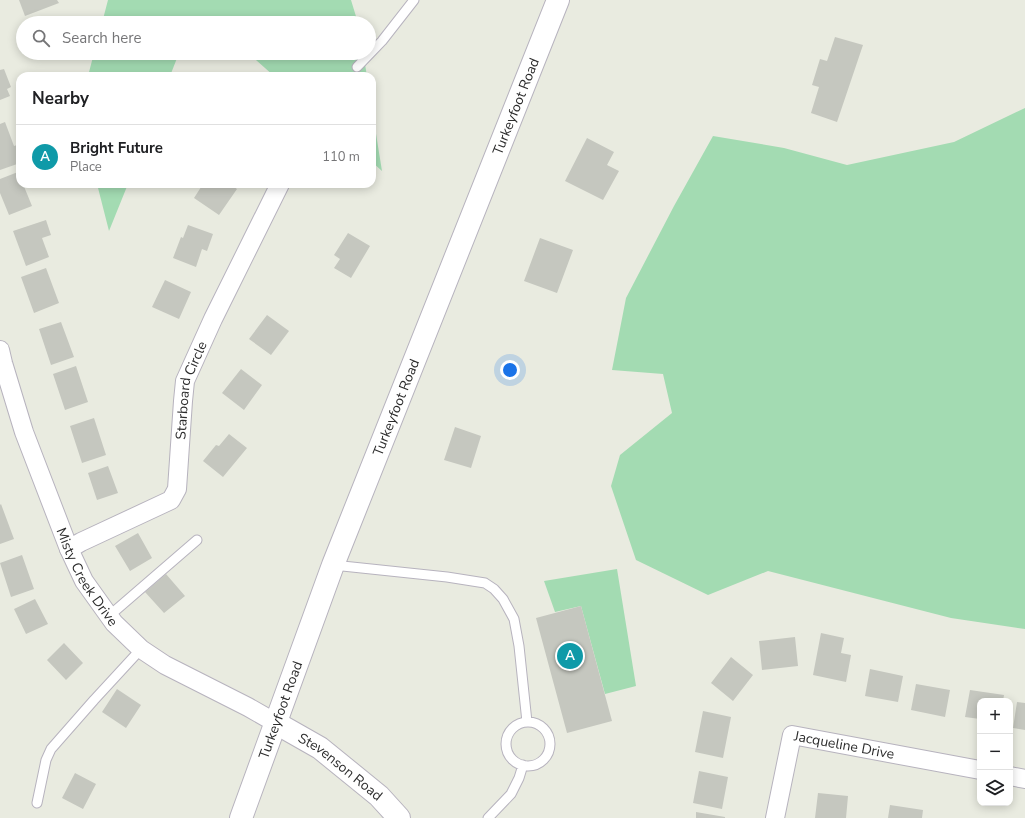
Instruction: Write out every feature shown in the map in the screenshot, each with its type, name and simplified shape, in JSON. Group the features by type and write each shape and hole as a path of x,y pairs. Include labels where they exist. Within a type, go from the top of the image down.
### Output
{"main road":[{"name":"Turkeyfoot Road","path":"241,818 334,566 558,0"},
{"name":"Stevenson Road","path":"276,723 320,748 379,796 399,818"}],"street":[{"name":"Starboard Circle","path":"69,549 171,500 177,490 185,381 213,319 278,188"},
{"name":"Misty Creek Drive","path":"0,350 24,432 69,549 84,581 114,623 141,649 165,665 248,707 276,723"},
{"name":"Jacqueline Drive","path":"775,818 792,735 977,769"},
{"path":"1013,777 1025,779"}],"lane":[{"path":"376,47 414,0"},
{"path":"357,67 364,60"},
{"path":"109,616 197,540"},
{"path":"334,566 485,583 494,589 503,599 514,619 519,646 527,722"},
{"path":"37,803 46,760 51,749 141,649"},
{"path":"527,722 535,723 547,732 550,739 548,754 544,760 538,764 523,766 517,763 508,752 506,746 507,739 514,727 527,722"},
{"path":"488,818 511,794 523,766"}],"green space":[{"path":"108,0 351,0 356,16 104,16"},
{"path":"92,60 176,60 172,72 89,72"},
{"path":"256,60 364,60 366,72 269,72"},
{"path":"1025,108 1025,629 951,618 768,571 708,595 636,560 611,486 620,455 672,413 663,374 612,370 626,298 674,206 713,136 784,148 847,165 954,142"},
{"path":"376,134 382,171 376,166"},
{"path":"98,188 126,188 109,231"},
{"path":"617,569 636,686 605,694 581,606 555,612 544,581"}],"building":[{"path":"19,0 57,0 59,3 25,16"},
{"path":"835,37 863,45 837,122 811,113 819,87 812,85 820,59 827,61"},
{"path":"4,69 11,87 7,89 10,96 0,100 0,70"},
{"path":"5,122 14,146 16,145 16,164 0,170 0,124"},
{"path":"587,138 614,152 607,165 619,171 603,200 565,181"},
{"path":"16,173 16,188 25,188 32,206 9,215 0,193 0,179"},
{"path":"200,188 237,189 219,215 194,198"},
{"path":"46,220 51,235 42,238 49,257 26,266 13,231"},
{"path":"188,225 213,234 207,251 202,249 196,267 173,258 181,237 183,238"},
{"path":"348,233 370,246 351,278 334,268 340,259 334,255"},
{"path":"540,238 573,250 557,293 524,281"},
{"path":"46,268 59,303 34,313 21,277"},
{"path":"165,280 191,292 179,319 152,307"},
{"path":"267,315 289,331 271,355 249,339"},
{"path":"61,322 74,357 51,365 39,329"},
{"path":"76,366 88,402 65,410 53,374"},
{"path":"241,369 262,385 244,410 222,393"},
{"path":"94,418 106,455 82,463 70,426"},
{"path":"455,427 481,436 471,468 444,460"},
{"path":"229,434 247,448 223,477 203,461 216,445 219,446"},
{"path":"108,466 118,493 97,500 88,473"},
{"path":"1,504 14,539 0,544 0,505"},
{"path":"138,533 152,558 130,571 115,546"},
{"path":"22,555 34,589 11,597 0,563"},
{"path":"166,574 185,596 164,613 145,592"},
{"path":"35,599 48,624 26,634 14,609"},
{"path":"581,606 612,721 567,733 536,618"},
{"path":"821,633 844,638 841,653 851,655 846,682 813,675"},
{"path":"795,637 798,666 762,670 759,641"},
{"path":"64,643 83,663 66,680 47,660"},
{"path":"731,657 753,675 733,701 711,683"},
{"path":"870,669 903,676 898,702 865,696"},
{"path":"916,684 950,690 945,717 911,710"},
{"path":"117,689 141,705 126,728 102,712"},
{"path":"970,690 1004,695 1004,698 977,698 977,719 965,717"},
{"path":"1017,702 1025,703 1025,730 1013,728"},
{"path":"703,711 731,717 723,758 695,752"},
{"path":"699,771 728,777 722,809 693,803"},
{"path":"75,773 96,784 83,809 62,798"},
{"path":"818,793 848,796 846,818 815,818"},
{"path":"890,805 923,810 922,818 888,818"},
{"path":"696,812 725,817 725,818 696,818"}],"place":[{"name":"Bright Future","path":"570,656"}]}
